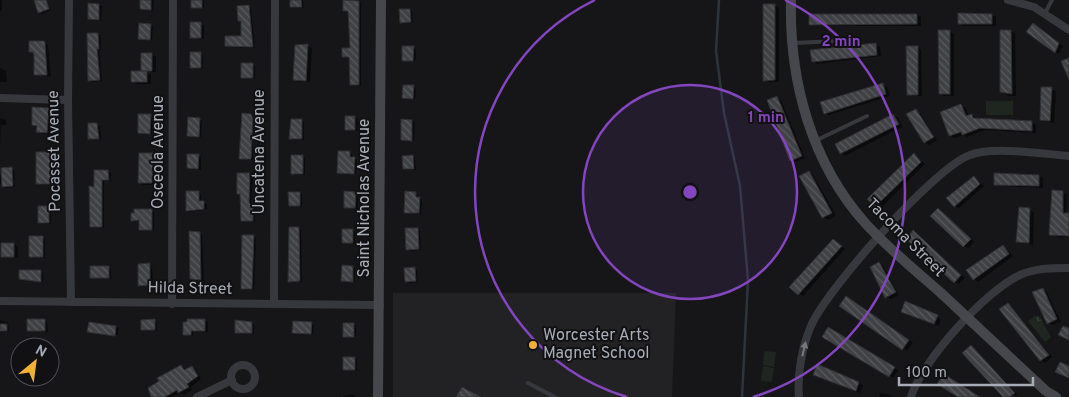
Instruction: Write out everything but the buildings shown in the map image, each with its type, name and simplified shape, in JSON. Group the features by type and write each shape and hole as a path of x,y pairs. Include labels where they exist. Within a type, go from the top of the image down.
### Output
{"street":[{"name":"Pocasset Avenue","path":"69,0 70,302"},
{"name":"Osceola Avenue","path":"172,304 173,0"},
{"name":"Uncatena Avenue","path":"274,303 275,0"},
{"name":"Saint Nicholas Avenue","path":"378,397 380,305 380,0"},
{"name":"Tacoma Street","path":"791,0 792,44 796,80 815,141 830,174 853,207 879,237 1046,391 1056,397"},
{"path":"1008,0 1045,13 1069,30"},
{"path":"0,98 68,100"},
{"path":"799,397 800,369 811,326 833,290 879,237 930,184 956,161 968,155 992,152 1069,156"},
{"path":"912,397 916,383 926,366 996,289 1021,274 1050,268 1069,268"},
{"name":"Hilda Street","path":"0,301 380,305"},
{"path":"197,397 232,380"}],"lane":[{"path":"1045,13 1052,0"},
{"path":"792,44 838,41"},
{"path":"815,141 867,116"},
{"path":"528,382 554,397"}],"shaded area":[{"name":"Worcester Arts Magnet School","path":"393,293 676,293 672,397 393,397"}],"green space":[{"path":"986,101 1013,101 1013,115 986,115"},
{"path":"1035,316 1039,316 1051,337 1045,342 1028,321"},
{"path":"764,351 776,352 774,367 763,365"},
{"path":"763,366 774,368 772,382 761,381"}],"waterway":[{"path":"719,0 716,51 724,113 740,186 748,280 742,397"}],"place":[{"name":"Worcester Arts Magnet School","path":"533,345"}]}
